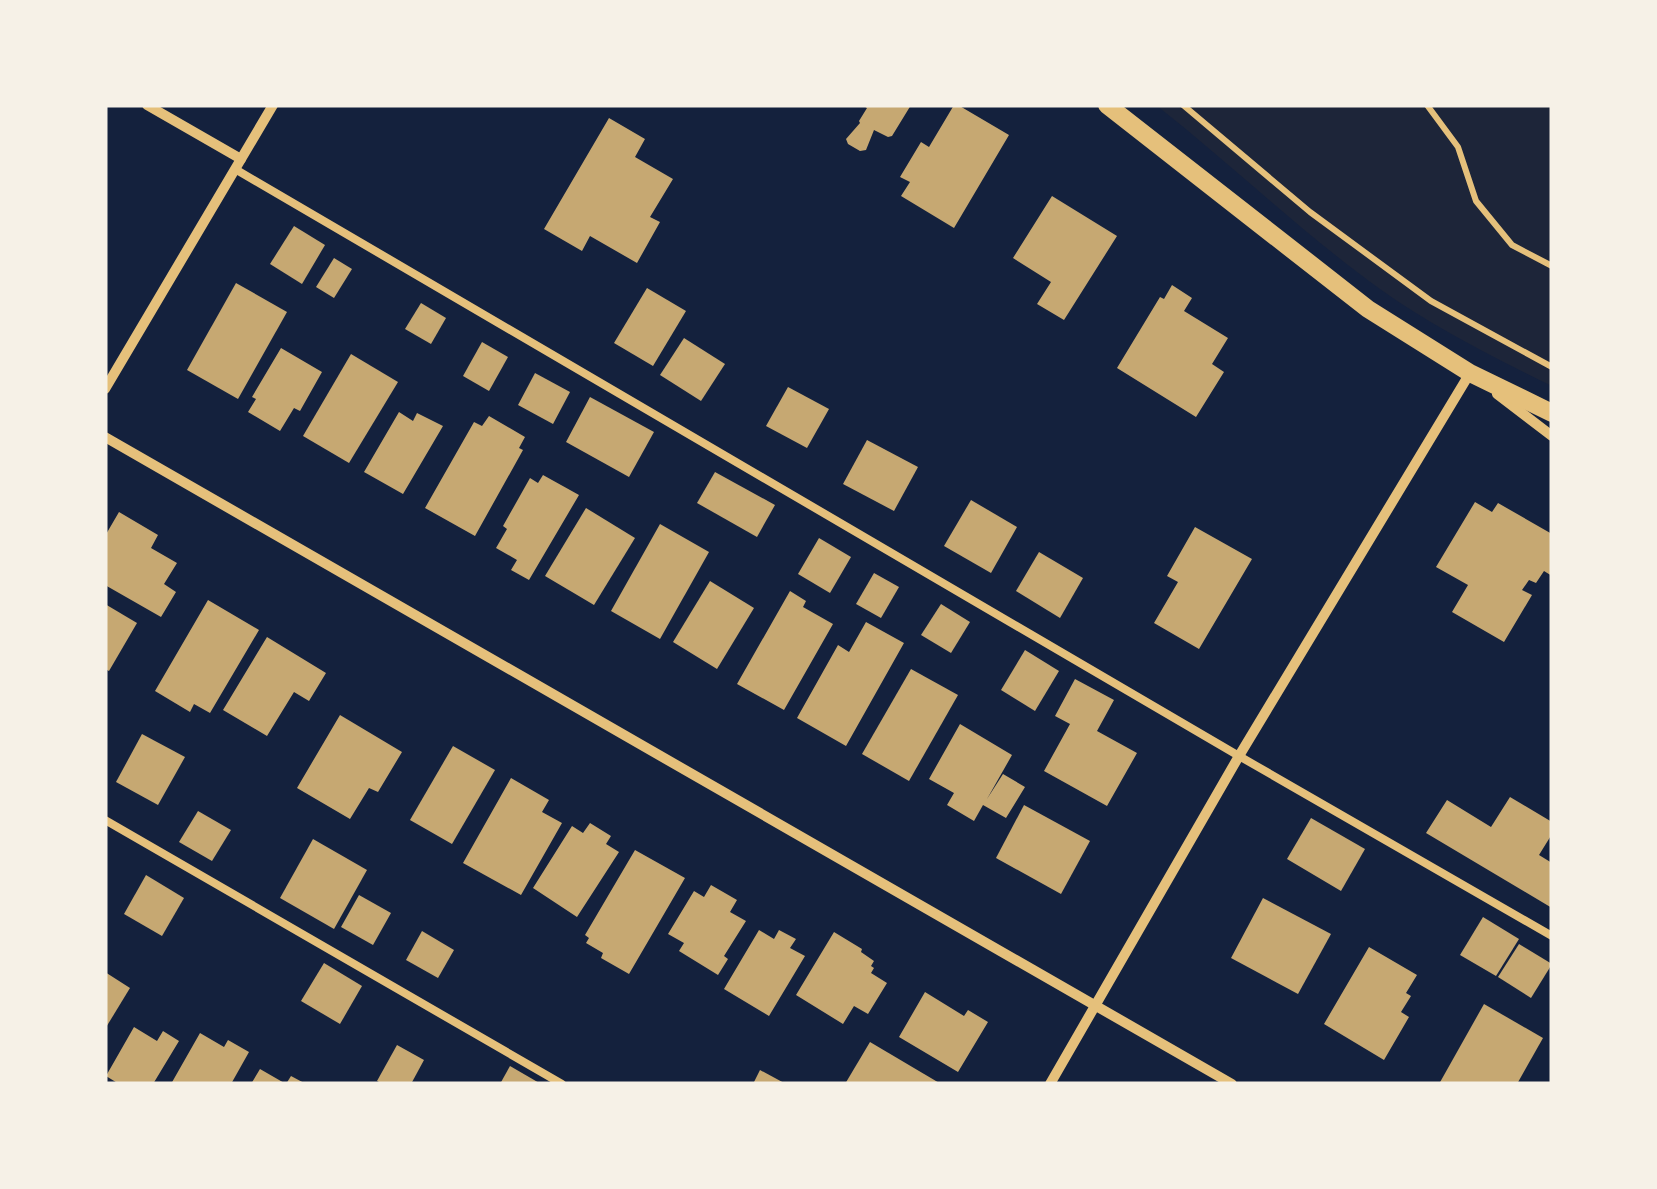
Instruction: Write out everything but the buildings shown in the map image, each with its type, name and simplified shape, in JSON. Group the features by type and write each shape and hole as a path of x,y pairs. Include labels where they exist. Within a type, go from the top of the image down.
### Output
{"street":[{"path":"147,105 238,164"},
{"path":"105,389 272,105"},
{"path":"1107,105 1368,310 1470,372 1552,412"},
{"path":"1470,372 1552,436"},
{"path":"1050,1084 1239,756 1470,372"},
{"path":"105,437 1232,1084"}],"lane":[{"path":"238,164 1239,756 1552,936"},
{"path":"105,820 562,1084"}],"path":[{"path":"1183,105 1310,212 1431,301 1552,367"},
{"path":"1427,105 1458,147 1476,201 1512,245 1552,266"}],"shaded area":[{"path":"1156,105 1552,105 1552,386 1442,329 1380,289"}]}
